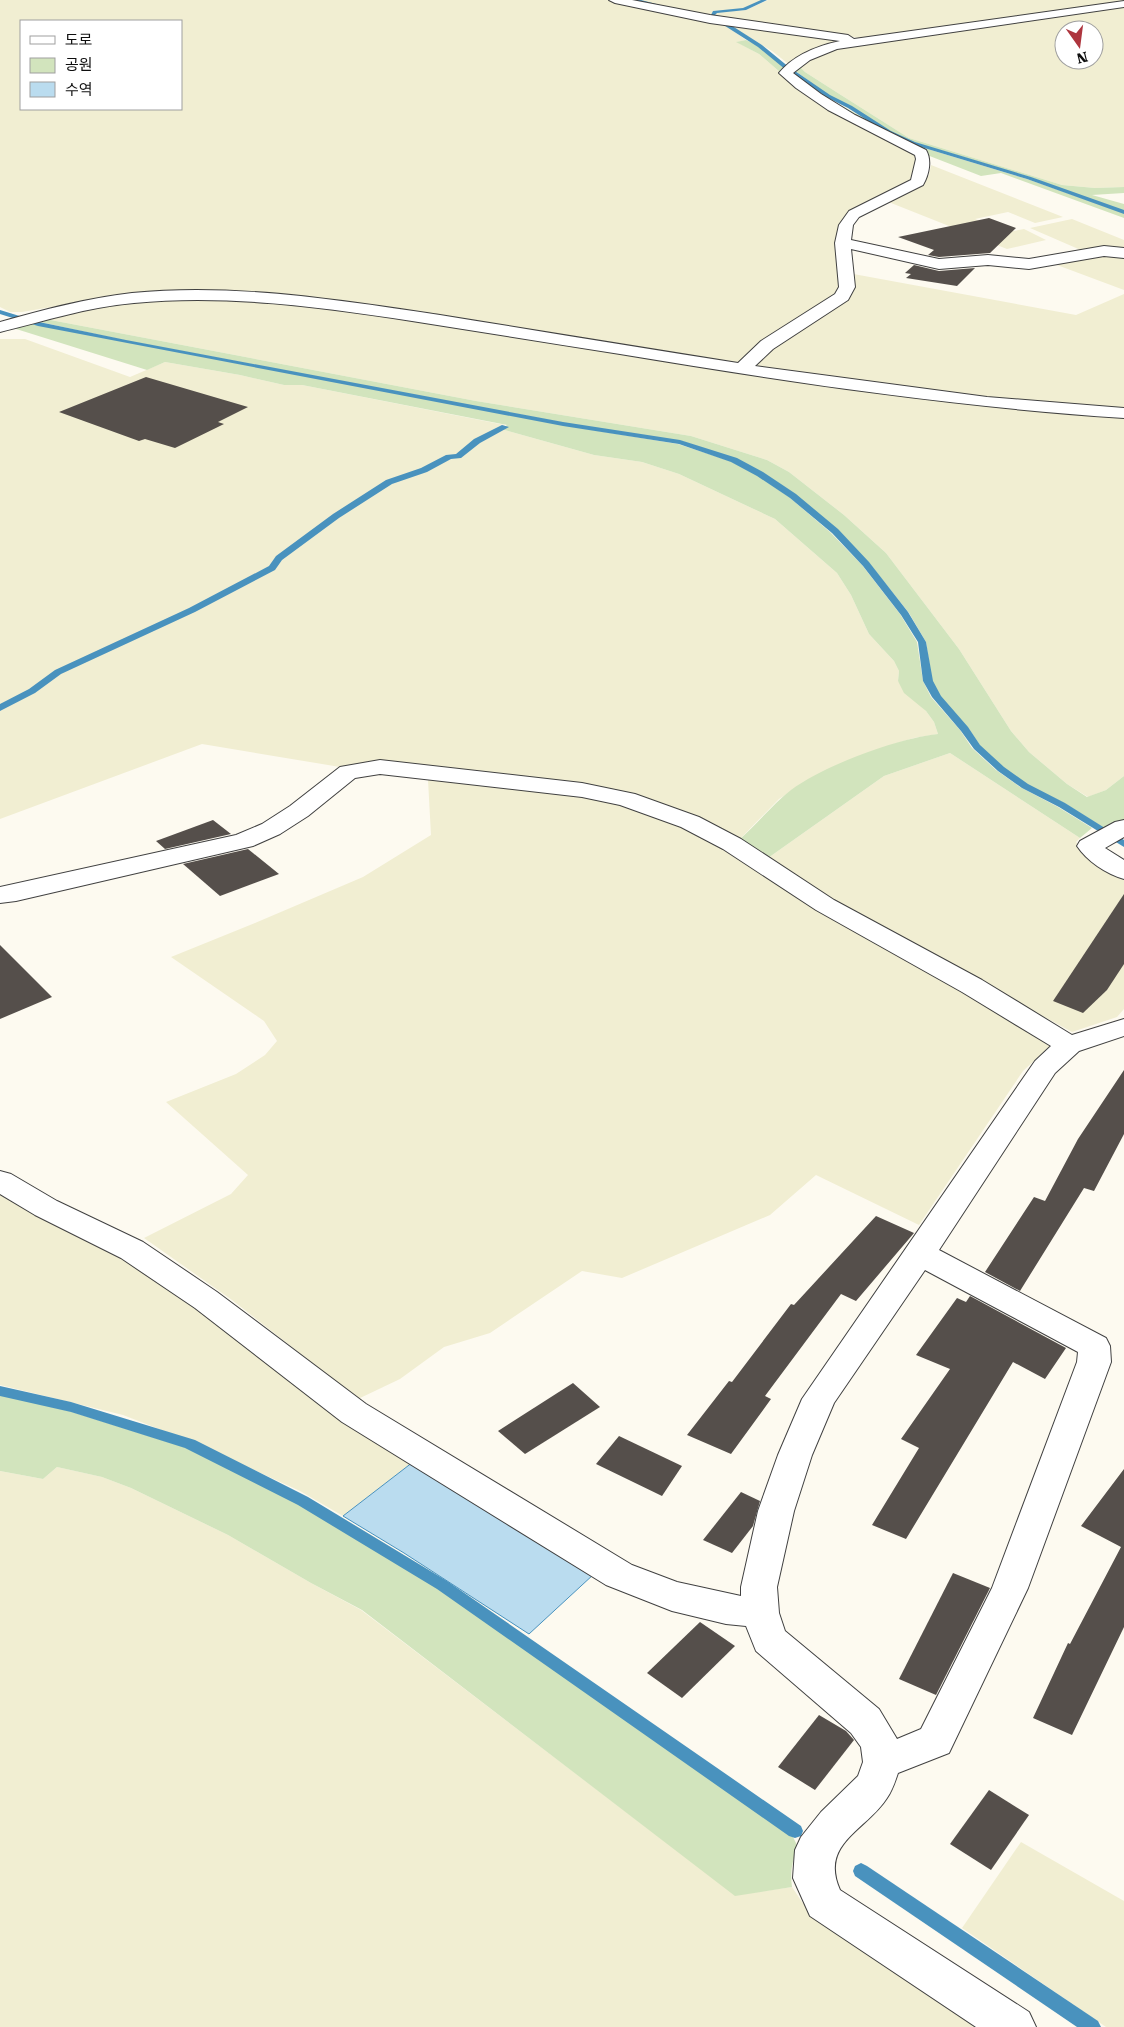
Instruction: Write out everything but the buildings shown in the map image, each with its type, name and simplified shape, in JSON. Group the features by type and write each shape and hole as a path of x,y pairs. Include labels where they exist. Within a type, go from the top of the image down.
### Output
{"street":[{"path":"615,0 710,20 860,41"},
{"path":"742,369 767,345 842,296 847,287 843,243 846,224 854,214 918,182 923,159 921,153 827,103 794,82 784,73 796,67 805,58 819,52 860,41 973,27 1124,4"},
{"path":"843,243 939,264 988,260 1029,264 1104,251 1124,253"},
{"path":"4,326 86,304 138,297 183,295 276,299 461,323 742,369 960,401 1030,408 1122,413"},
{"path":"0,895 16,893 244,841 278,825 348,772 380,767 582,790 636,802 690,822 732,844 825,905 972,986 1069,1045"},
{"path":"1114,832 1089,846 1124,871"},
{"path":"1014,2027 824,1903 814,1878 814,1850 835,1825 873,1787 883,1762 880,1743 865,1721 769,1640 760,1613 759,1587 776,1511 819,1399 920,1254 1045,1067 1069,1045 1124,1028"},
{"path":"0,1180 46,1208 132,1250 206,1300 354,1413 619,1574 672,1596 726,1609 760,1613"},
{"path":"883,1762 935,1741 1010,1588 1094,1362 1094,1346 920,1254"}],"shaded area":[{"path":"0,0 608,0 721,22 746,40 737,42 759,54 781,73 918,154 910,183 850,212 840,224 836,245 842,284 835,295 736,365 266,297 93,300 22,312 10,312 0,307"},
{"path":"638,0 763,0 743,9 713,11 711,16"},
{"path":"768,0 1124,0 1124,3 860,38 713,18 717,12 746,10"},
{"path":"1124,5 1124,187 1095,188 1062,185 909,138 805,72 800,67 810,57 839,47"},
{"path":"726,23 852,41 791,66 772,51"},
{"path":"931,165 1063,217 1035,223 1008,212 975,219 1008,232 1024,229 1046,240 1007,249 886,201 925,181 929,175"},
{"path":"1072,219 1124,240 1124,248 1083,251 1030,228"},
{"path":"1094,254 1124,255 1124,290 1049,262"},
{"path":"848,273 1076,315 1124,294 1124,410 1035,406 757,367 756,361 839,301"},
{"path":"173,298 290,302 950,402 1005,408 1124,416 1124,776 1106,790 1088,797 1067,784 1029,752 1011,731 959,649 886,553 844,515 789,472 767,460 691,436 476,401 40,318 70,309"},
{"path":"0,339 25,339 130,377 165,362 284,385 302,385 505,425 472,442 456,456 449,456 422,470 386,482 287,549 274,559 269,568 190,609 56,671 28,691 0,706"},
{"path":"501,429 594,455 642,462 679,474 775,519 837,573 851,595 869,634 894,661 899,671 898,681 926,711 934,722 938,734 894,744 835,766 810,779 779,799 738,841 630,795 346,768 202,744 0,819 0,710 34,691 60,673 198,608 275,568 281,558 383,487 427,470 443,461 461,457 474,445"},
{"path":"950,753 1080,838 1076,842 1084,851 1124,876 1124,1009 1117,1017 1072,1032 835,903 768,858 884,776"},
{"path":"428,780 543,791 604,800 667,820 727,846 1051,1045 1023,1071 919,1225 816,1175 770,1215 622,1278 582,1271 490,1333 444,1347 400,1379 358,1399 232,1300 144,1238 231,1194 248,1175 166,1102 236,1074 265,1055 277,1041 264,1021 171,957 363,877 431,835"},
{"path":"0,1186 139,1265 413,1462 343,1516 300,1491 195,1443 123,1415 0,1385"},
{"path":"57,1467 102,1477 131,1488 228,1535 361,1610 735,1895 792,1887 802,1902 816,1914 987,2027 0,2027 0,1471 43,1479"},
{"path":"1021,1842 1124,1901 1124,2027 1106,2027 962,1928"}],"green space":[{"path":"746,40 759,46 788,70 781,73 759,54 736,42"},
{"path":"800,67 909,138 1062,185 1095,188 1124,187 1124,193 1092,195 1124,204 1124,212 1030,177 913,142 891,132 851,106 830,96 794,70"},
{"path":"793,74 826,97 911,144 1027,179 1124,213 1124,218 1001,173 981,176 927,155 826,99"},
{"path":"40,318 476,401 691,436 767,460 789,472 844,515 886,553 959,649 1011,731 1029,752 1067,784 1087,797 1106,790 1124,776 1124,820 1107,830 1066,804 1028,785 1004,768 981,747 969,729 940,696 932,681 926,642 909,613 870,564 838,530 796,495 763,473 736,459 682,441 565,423 128,341 35,321"},
{"path":"27,323 562,425 678,444 730,461 757,475 789,497 830,532 862,565 900,614 917,642 923,681 931,697 960,730 972,748 996,770 1020,787 1092,828 1080,838 950,753 884,776 768,858 738,841 791,790 834,766 867,752 900,742 938,734 934,722 926,711 904,693 898,681 899,671 894,661 869,634 851,595 837,573 775,519 679,474 642,462 594,455 501,429 507,425 302,385 284,385 165,362 147,370 13,328"},
{"path":"0,1395 69,1411 187,1448 299,1504 439,1588 792,1835 798,1847 792,1867 792,1887 735,1896 362,1610 228,1535 131,1488 102,1477 57,1467 43,1479 0,1471"}],"water":[{"path":"413,1462 594,1574 529,1634 343,1516"}],"waterway":[{"path":"635,0 658,5"},
{"path":"700,14 712,17 715,12 744,9 765,0"},
{"path":"724,23 760,46 788,69"},
{"path":"795,73 828,96 850,107 889,132 913,143 1029,178 1124,212"},
{"path":"0,312 38,324 126,342 563,424 680,442 734,460 760,474 793,496 835,531 866,564 905,614 922,642 928,681 937,697 965,729 977,747 1001,769 1025,786 1062,805 1124,844"},
{"path":"0,708 32,691 58,672 192,610 272,568 279,558 336,516 389,482 424,470 449,457 458,456 477,441 505,427"},
{"path":"0,1391 71,1407 190,1444 303,1501 442,1585 795,1831"},
{"path":"861,1871 1092,2027"}]}
